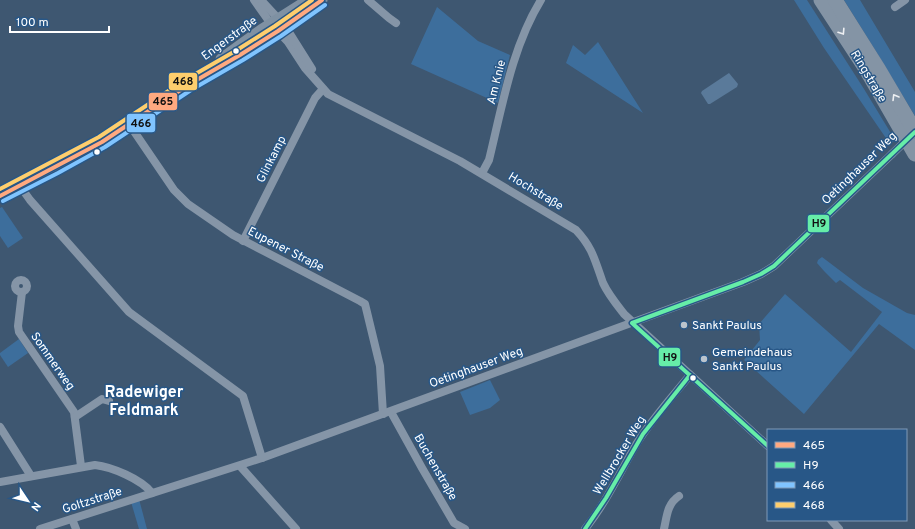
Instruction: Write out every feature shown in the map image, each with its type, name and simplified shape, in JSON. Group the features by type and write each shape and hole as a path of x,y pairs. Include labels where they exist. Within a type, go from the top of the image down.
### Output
{"highway":[{"name":"Ringstraße","path":"821,0 866,69 915,154"},
{"name":"Ringstraße","path":"835,0 915,131"}],"main road":[{"name":"Engerstraße","path":"278,25 308,0"},
{"name":"Engerstraße","path":"0,196 76,158 188,85 236,48 322,0"}],"street":[{"name":"Hochstraße","path":"254,0 278,25"},
{"name":"Hochstraße","path":"260,0 323,90 334,98 482,173 576,230 592,251 604,284 614,301 632,323 767,445"},
{"path":"368,0 388,18 396,23"},
{"name":"Am Knie","path":"482,173 489,160 521,39 541,0"},
{"path":"895,7 905,0"},
{"name":"Glinkamp","path":"243,241 315,98 323,90"},
{"name":"Eupener Straße","path":"129,124 174,190 188,204 243,241 365,304 380,366 383,414"},
{"name":"Oetinghauser Weg","path":"152,493 240,466 391,412 743,282 761,274 774,266 915,131"},
{"path":"20,186 30,200 123,306 243,396 262,458"},
{"name":"Sommerweg","path":"22,292 18,326 19,332 74,412 81,466"},
{"name":"Wellbrocker Weg","path":"585,529 600,508 638,442 653,420 690,375"},
{"path":"75,417 102,399 109,401"},
{"name":"Buchenstraße","path":"391,412 454,523 465,529"},
{"path":"0,428 31,476"},
{"path":"0,482 81,466 95,465 107,467 141,483 145,485 152,493"},
{"path":"240,466 296,529"},
{"name":"Goltzstraße","path":"40,529 152,493"},
{"path":"664,529 666,516 673,500 679,496"},
{"path":"72,519 76,529"},
{"path":"832,521 839,529"}],"shaded area":[{"path":"794,0 807,0 895,140 890,144 824,48"},
{"path":"844,0 860,0 915,92 915,116 877,53"},
{"path":"437,7 478,41 510,55 498,103 411,64"},
{"path":"598,42 643,113 566,63 573,45 585,55"},
{"path":"729,73 738,84 737,87 708,104 701,93 702,91"},
{"path":"2,207 23,238 8,248 0,236 0,208"},
{"path":"822,257 863,288 907,313 915,315 915,350 879,324 804,414 744,360 760,340 759,324 785,294 851,352 882,312 840,280 836,283 817,263"},
{"path":"19,339 28,353 8,367 0,353"},
{"path":"490,380 500,400 490,408 470,415 460,392"},
{"path":"139,499 147,529 139,529 131,502"}],"transit line":[{"name":"468","path":"0,189 99,137 185,80 275,26 312,0"},
{"name":"465","path":"0,196 102,142 188,85 278,31 322,0"},
{"name":"466","path":"3,201 105,147 191,90 281,36 325,5"},
{"name":"H9","path":"767,445 632,323 743,282 774,266 915,132"},
{"name":"H9","path":"585,529 606,498 643,434 690,375"}],"place":[{"name":"Sankt Paulus","path":"684,325"},
{"name":"Gemeindehaus Sankt Paulus","path":"704,359"}],"district":[{"name":"Radewiger Feldmark","path":"144,400"}]}
